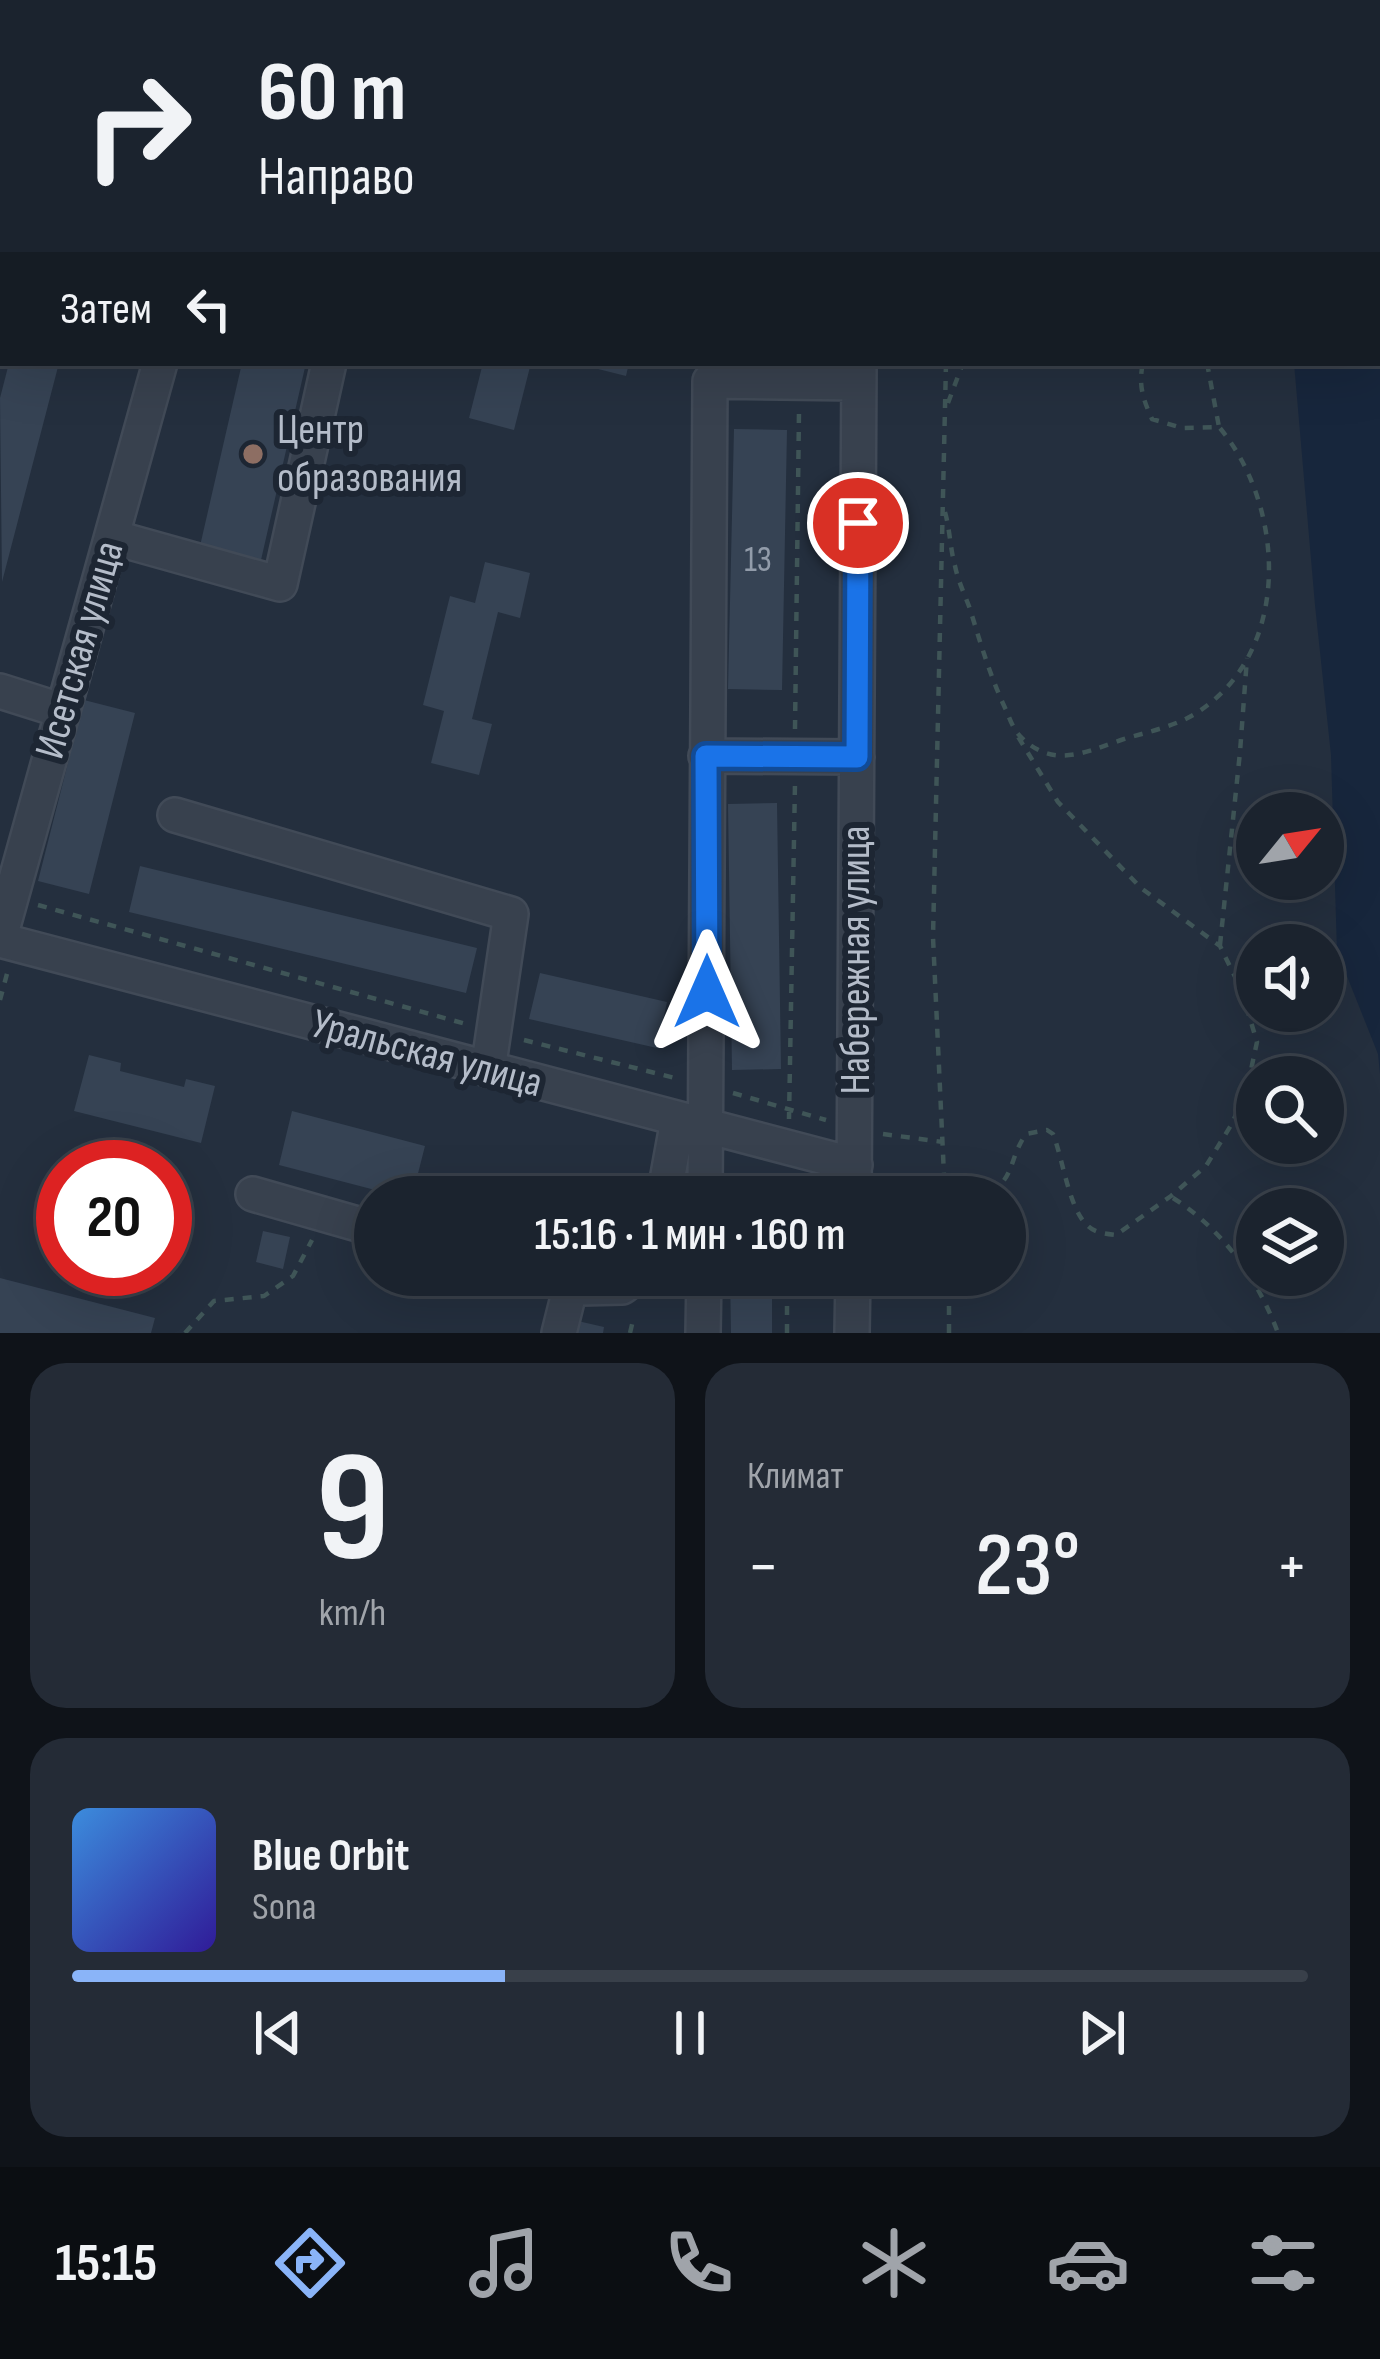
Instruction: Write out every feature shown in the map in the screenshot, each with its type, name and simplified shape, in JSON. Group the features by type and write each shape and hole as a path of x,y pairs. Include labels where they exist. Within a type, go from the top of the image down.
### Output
{"street":[{"name":"Исетская улица","path":"0,938 159,366"},
{"path":"112,537 280,584 328,366"},
{"path":"672,1176 708,1086 710,372 858,373"},
{"name":"Набережная улица","path":"855,1176 858,373"},
{"path":"0,691 63,711"},
{"path":"706,756 857,757"},
{"path":"175,814 511,914 488,1070"},
{"name":"Уральская улица","path":"0,938 692,1124 841,1176"},
{"path":"692,1124 701,1176"},
{"path":"253,1194 354,1223"},
{"path":"559,1333 568,1296"},
{"path":"703,1333 704,1296"},
{"path":"852,1333 853,1296"}],"path":[{"path":"945,1176 933,937 946,366"},
{"path":"946,410 962,366"},
{"path":"1142,366 1141,394 1152,418 1182,428 1219,427"},
{"path":"1017,734 1048,756 1085,754 1155,731 1198,712 1247,658 1262,625 1270,563 1254,483 1238,449 1219,427 1208,366"},
{"path":"945,512 954,564 989,674 1017,734 1058,802 1141,888 1220,946 1241,988 1257,1042 1233,1122 1206,1166 1116,1235 1087,1226 1074,1203 1053,1134 1047,1130 1026,1134 1008,1176"},
{"path":"1220,946 1247,658"},
{"path":"11,897 494,1032 790,1108 855,1130 943,1142"},
{"path":"1171,1196 1205,1222 1242,1262 1278,1333"},
{"path":"184,1333 214,1301 264,1296 292,1276 309,1242 342,1220"},
{"path":"787,1296 787,1333"},
{"path":"949,1296 949,1333"}],"water":[{"path":"1294,366 1380,366 1380,1074 1378,1054 1344,969 1344,924 1336,924 1335,900 1344,900 1344,792 1332,792"}],"building":[{"path":"8,366 58,366 2,582 0,398"},
{"name":"Центр образования","path":"241,366 305,366 261,560 200,546"},
{"path":"482,366 530,366 514,430 469,418"},
{"path":"598,366 628,366 626,376"},
{"path":"734,429 787,430 782,690 728,689"},
{"path":"485,562 530,573 520,618 498,612 472,719 492,724 479,775 431,763 444,711 423,705 450,596 475,603"},
{"path":"84,700 135,713 89,894 38,881"},
{"path":"777,803 781,1069 732,1070 728,804"},
{"path":"140,866 477,948 466,993 129,912"},
{"path":"540,973 667,1002 657,1048 529,1019"},
{"path":"89,1055 121,1063 120,1071 184,1087 186,1079 215,1086 201,1143 74,1111"},
{"path":"292,1111 425,1146 417,1176 354,1176 354,1185 279,1165"},
{"path":"263,1231 290,1237 283,1269 256,1262"},
{"path":"0,1278 36,1287 36,1296 70,1296 155,1318 151,1333 0,1333"},
{"path":"730,1296 772,1296 772,1333 731,1333"},
{"path":"569,1319 604,1327 603,1333 565,1333"}],"place":[{"name":"Центр образования","path":"253,454"}],"route":[{"path":"707,992 706,756 857,757 858,523"}]}
